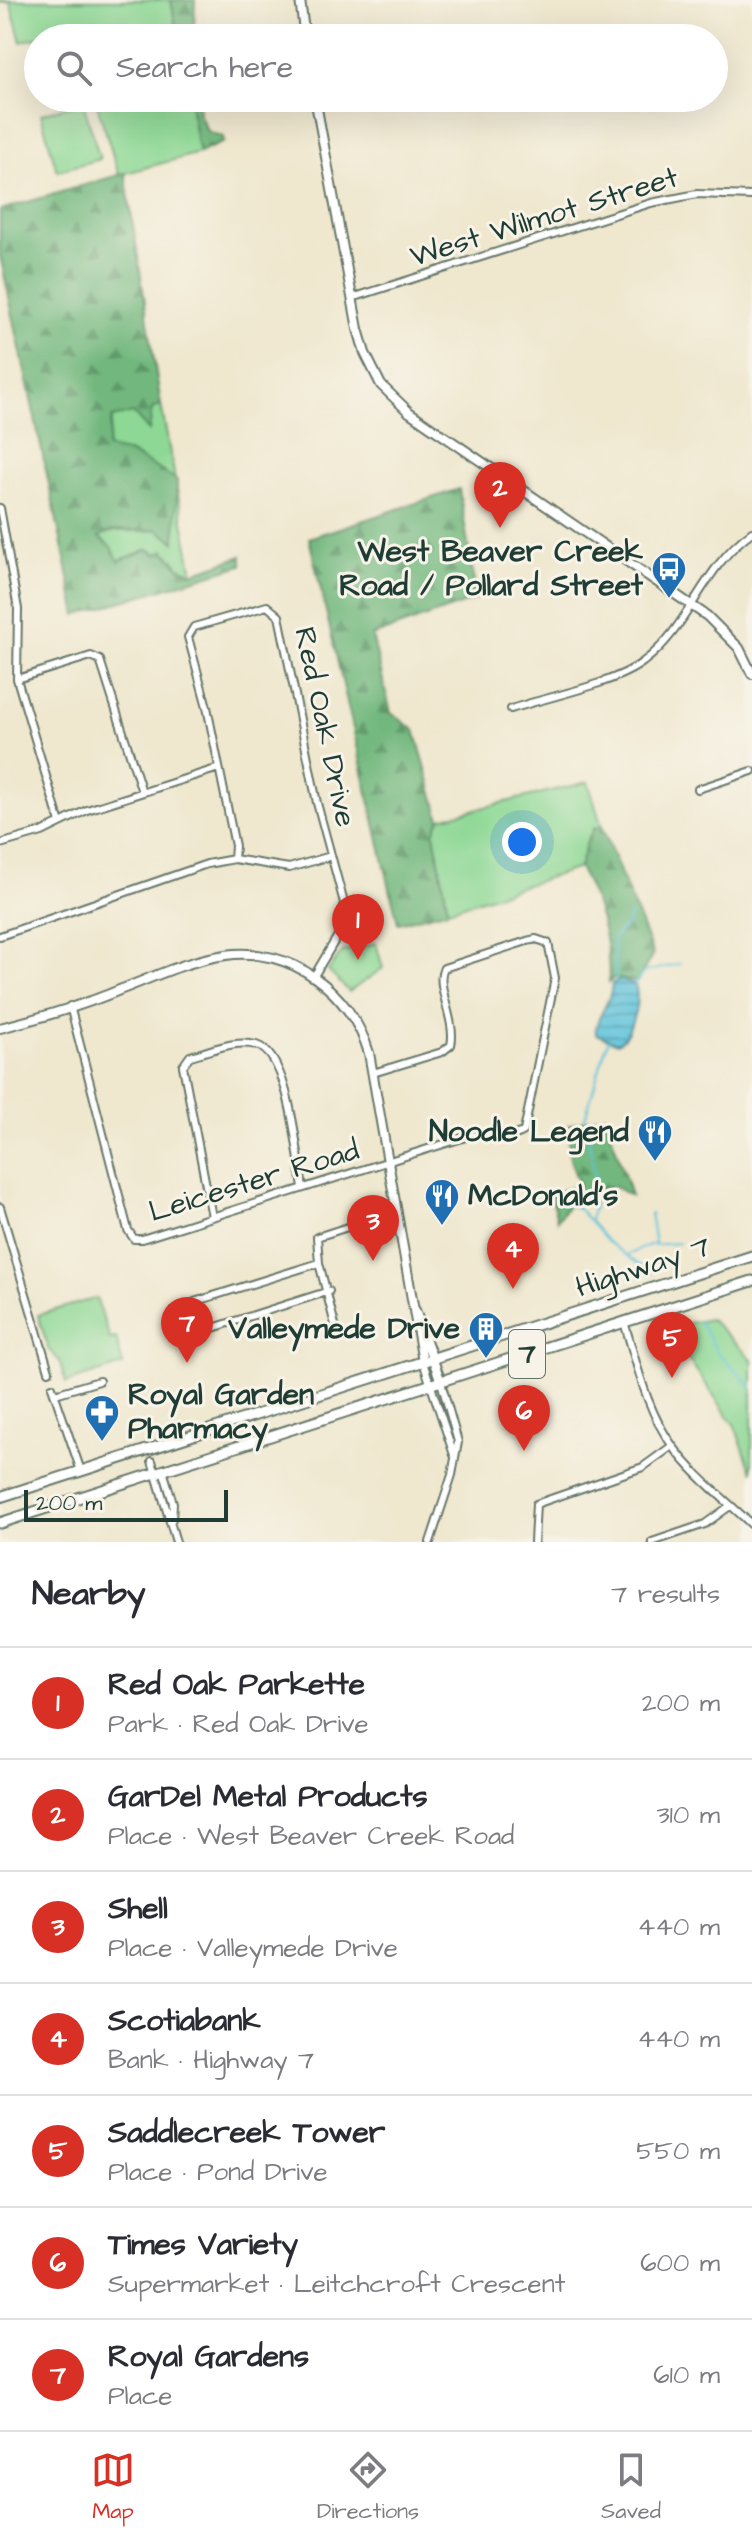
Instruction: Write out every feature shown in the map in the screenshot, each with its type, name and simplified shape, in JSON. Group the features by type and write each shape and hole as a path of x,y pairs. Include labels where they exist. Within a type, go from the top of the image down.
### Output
{"main road":[{"name":"Highway 7","path":"0,1497 752,1256"},
{"name":"Highway 7","path":"0,1523 752,1281"}],"street":[{"path":"300,0 303,24"},
{"path":"318,112 352,298 365,353 381,385 399,404 723,629 739,648 752,674"},
{"name":"West Wilmot Street","path":"352,298 651,203 697,194 752,196"},
{"path":"0,508 18,609 17,679 60,823"},
{"path":"511,709 641,664 664,643 721,558 752,532"},
{"name":"Red Oak Drive","path":"234,859 235,846 219,768 188,637 194,627 267,606 279,616 331,856 341,887 344,919 336,940 314,976"},
{"path":"17,679 91,656 100,660 142,792"},
{"path":"0,844 142,792 219,768"},
{"path":"698,789 752,771"},
{"path":"0,936 82,909 110,895 207,864 234,859 277,868 331,856"},
{"name":"Leicester Road","path":"70,1006 131,1236 142,1239 480,1133 516,1136 524,1131 555,978 548,943 536,939 527,941 444,968 439,982 449,1007 451,1045 442,1052 373,1073"},
{"path":"0,1028 155,975 229,954 280,959 330,988 360,1026 373,1073 414,1310 434,1359 456,1433 452,1475 430,1542"},
{"path":"212,1217 183,1066 190,1056 242,1043 255,1044 273,1055 282,1076 303,1187"},
{"path":"0,1207 49,1371"},
{"path":"335,1325 329,1291 319,1263 317,1237 397,1211"},
{"path":"194,1302 319,1263"},
{"path":"213,1328 329,1291"},
{"path":"414,1310 413,1320 429,1385 454,1455"},
{"path":"624,1322 653,1412 672,1446 752,1525"},
{"path":"81,1471 54,1390 99,1381"},
{"path":"534,1542 536,1504 643,1467 672,1446"},
{"path":"152,1461 158,1471 176,1542"},
{"path":"652,1542 705,1524 730,1506"}],"green space":[{"path":"0,0 171,0 175,24 24,24 24,41 21,42 10,1 0,3"},
{"path":"171,0 195,0 194,24 175,24"},
{"path":"86,112 100,159 57,171 41,114"},
{"path":"99,112 192,112 199,153 119,175"},
{"path":"192,112 199,112 207,131 223,137 224,142 199,153"},
{"path":"125,173 161,405 152,409 149,431 133,413 112,418 107,448 130,453 177,480 175,542 157,529 120,530 99,537 111,547 119,561 148,549 156,555 164,550 179,567 193,573 242,556 242,565 77,615 0,255 0,210"},
{"path":"161,405 175,480 130,453 106,448 112,418"},
{"path":"176,483 193,573 179,567 174,559 148,549 118,561 99,537 120,531 157,529 175,541"},
{"path":"459,489 477,599 372,636 391,713 415,730 440,818 434,833 448,910 398,923 309,538"},
{"path":"588,782 602,827 594,828 579,868 448,910 434,833 440,818"},
{"path":"602,827 653,954 637,982 613,978 609,982 602,923 579,868 594,828"},
{"path":"376,943 383,968 349,992 328,971 342,952"},
{"path":"605,1115 631,1196 613,1186 587,1193 568,1205 557,1221 551,1194 579,1185 570,1159 568,1125"},
{"path":"96,1298 110,1339 116,1338 123,1365 66,1383 59,1360 48,1349 38,1315"},
{"path":"710,1319 752,1359 752,1472 735,1426 666,1327"}],"water":[{"path":"621,980 635,985 637,999 627,1033 617,1043 596,1034 596,1028 612,983"}],"waterway":[{"path":"616,980 613,938 627,925 630,915"},
{"path":"634,984 644,972 680,964"},
{"path":"590,1219 598,1193 585,1118 608,1040"},
{"path":"588,1132 612,1117"},
{"path":"558,1202 578,1208 608,1242 652,1274"},
{"path":"650,1214 655,1244"},
{"path":"628,1255 649,1245 679,1243"},
{"path":"699,1321 717,1352 752,1387"}],"place":[{"name":"GarDel Metal Products","path":"500,528"},
{"name":"West Beaver Creek Road / Pollard Street","path":"669,600"},
{"name":"Red Oak Parkette","path":"358,960"},
{"name":"Noodle Legend","path":"655,1163"},
{"name":"McDonald's","path":"442,1227"},
{"name":"Shell","path":"373,1261"},
{"name":"Scotiabank","path":"513,1289"},
{"name":"Valleymede Drive","path":"486,1360"},
{"name":"Royal Gardens","path":"187,1363"},
{"name":"Saddlecreek Tower","path":"672,1378"},
{"name":"Royal Garden Pharmacy","path":"102,1443"},
{"name":"Times Variety","path":"524,1451"}]}
